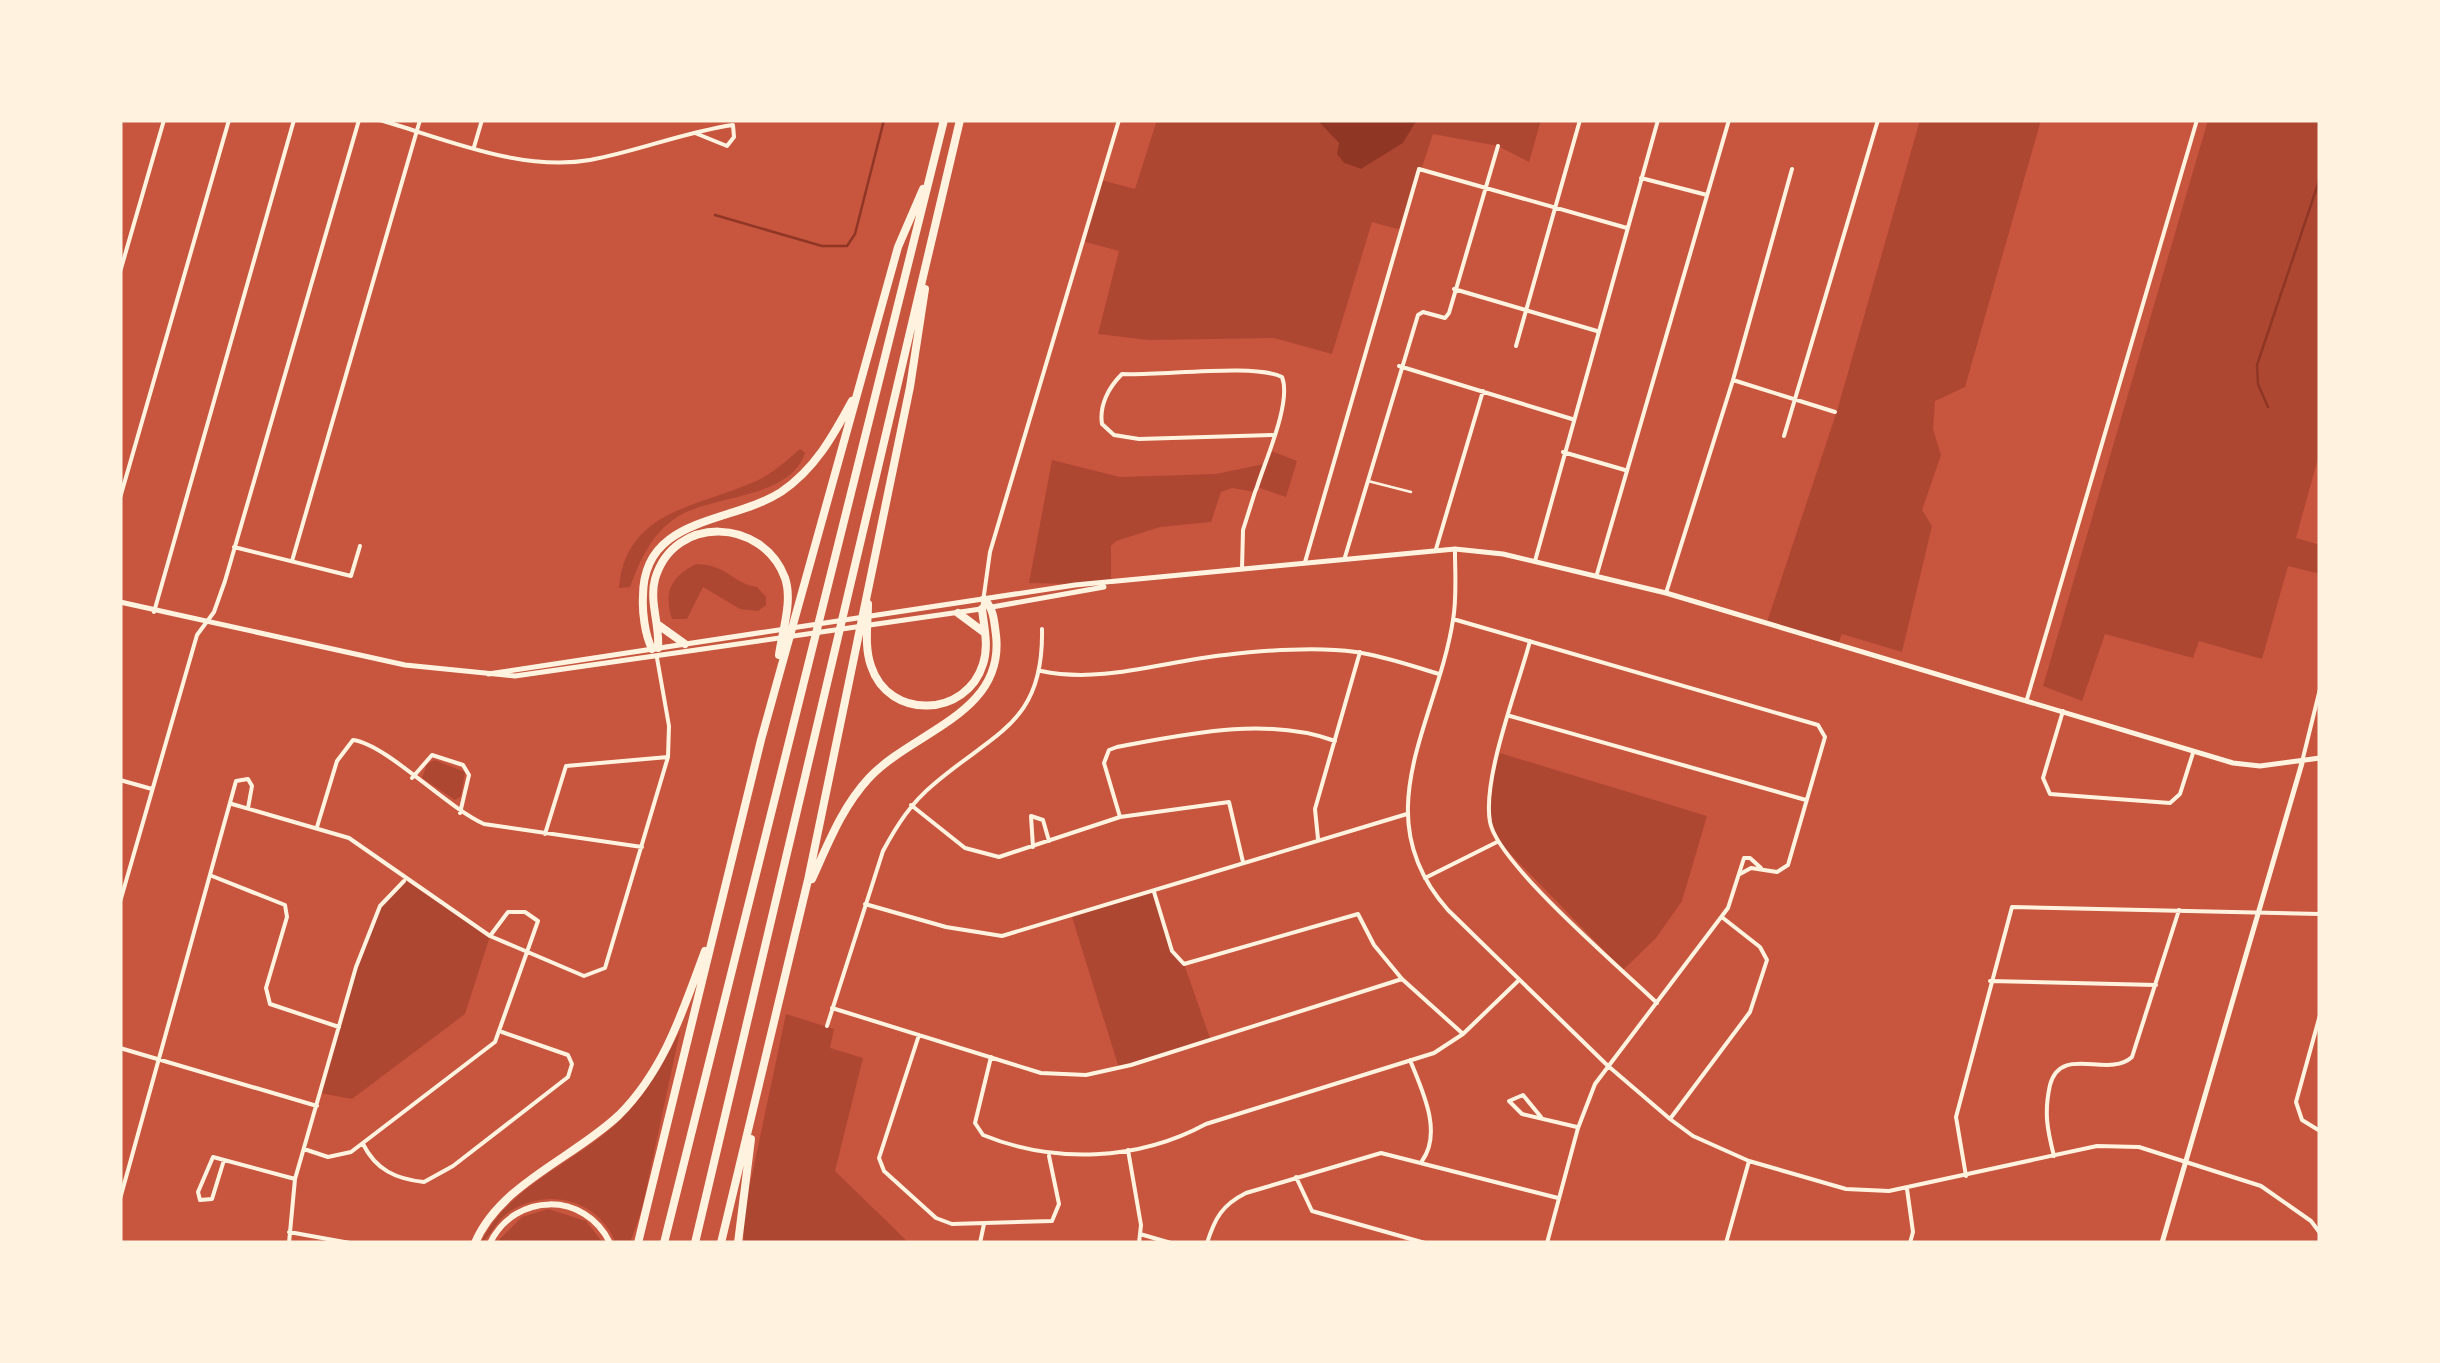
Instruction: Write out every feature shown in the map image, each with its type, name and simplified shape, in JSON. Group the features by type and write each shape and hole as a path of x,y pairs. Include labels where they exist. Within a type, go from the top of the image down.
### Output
{"highway":[{"path":"664,1243 944,120"},
{"path":"695,1243 960,120"},
{"path":"638,1243 776,684 898,247 932,166"},
{"path":"721,1243 804,897 910,388 934,231"},
{"path":"656,652 643,590 660,546 686,526 752,506 789,486 823,452 858,388"},
{"path":"656,652 654,583 661,565 677,546 715,530 750,538 773,558 786,585 776,684"},
{"path":"869,584 867,641 871,668 883,687 903,702 937,706 963,694 982,667 986,605"},
{"path":"804,897 838,822 865,783 893,756 967,708 986,688 996,652 986,605"},
{"path":"958,613 985,633"},
{"path":"657,624 685,644"},
{"path":"475,1243 498,1208 598,1133 644,1086 676,1029 718,914"},
{"path":"738,1243 759,1086"}],"main road":[{"path":"490,1243 510,1217 547,1204 583,1212 610,1243"}],"street":[{"path":"120,272 164,120"},
{"path":"120,498 229,120"},
{"path":"154,612 294,120"},
{"path":"120,902 197,635 214,612 234,548 359,120"},
{"path":"380,120 474,147 572,161 694,133 733,125 734,137 727,146 694,133"},
{"path":"292,562 420,120"},
{"path":"474,147 482,120"},
{"path":"986,605 985,573 999,520 1119,120"},
{"path":"1516,346 1580,120"},
{"path":"1535,561 1658,120"},
{"path":"1597,574 1729,120"},
{"path":"1784,436 1878,120"},
{"path":"2027,699 2198,120"},
{"path":"1345,557 1399,366 1418,315 1423,312 1445,318 1498,146"},
{"path":"1305,562 1419,169 1627,228"},
{"path":"1666,593 1733,380 1792,169"},
{"path":"1642,178 1707,196"},
{"path":"1454,288 1598,331"},
{"path":"1399,366 1572,419"},
{"path":"1242,569 1243,530 1273,435 1285,383 1270,371 1122,374 1110,386 1100,414 1102,424 1114,435 1138,439 1273,435"},
{"path":"1733,380 1835,412"},
{"path":"1436,549 1483,391"},
{"path":"1563,452 1626,470"},
{"path":"234,548 350,576 360,546"},
{"path":"656,652 685,644 880,614 986,605 1111,585 1345,557 1455,548 1597,574 1666,593 2193,752 2260,766 2320,758"},
{"path":"1455,548 1454,619 1409,775 1407,814 1425,878 1448,910 1519,980 1607,1066 1670,1119 1693,1136 1749,1161 1846,1189 1906,1188 2117,1144 2186,1160 2261,1186 2311,1221 2320,1234"},
{"path":"120,602 205,624 422,668 488,674 766,641 958,613 1075,585 1111,585"},
{"path":"1454,619 1818,725 1825,737 1788,865 1777,872 1762,868 1740,874"},
{"path":"827,1026 883,851 911,805 1020,717 1042,670 1042,630"},
{"path":"1530,641 1489,792 1490,824 1498,841 1523,872 1657,1003"},
{"path":"232,804 349,838 490,936 584,976 605,968 668,757 670,726 656,652"},
{"path":"1042,670 1071,677 1226,655 1360,652 1439,674"},
{"path":"1318,839 1314,809 1360,652"},
{"path":"2162,1243 2320,689"},
{"path":"2063,711 2042,778 2050,794 2170,803 2180,794 2193,752"},
{"path":"1510,716 1806,800"},
{"path":"1120,817 1104,763 1109,750 1117,747 1223,730 1303,731 1335,741"},
{"path":"317,827 337,761 353,740 374,748 460,813 484,824 642,848"},
{"path":"412,778 432,755 463,765 469,775 460,813"},
{"path":"545,834 566,766 668,757"},
{"path":"120,1198 236,780 248,779 252,786 248,808"},
{"path":"120,780 152,789"},
{"path":"911,805 966,848 999,858 1120,817 1229,802 1243,863"},
{"path":"865,904 946,927 1002,936 1407,814"},
{"path":"1032,847 1030,816 1042,820 1049,841"},
{"path":"1425,878 1498,841"},
{"path":"1548,1243 1578,1128 1607,1066 1721,916 1744,858 1755,860 1762,868"},
{"path":"212,876 285,906 287,916 266,988 270,1004 339,1027"},
{"path":"289,1243 295,1179 339,1027 375,916 405,880"},
{"path":"1154,892 1172,951 1184,964 1350,913 1363,921 1374,945 1402,979 1463,1034"},
{"path":"1966,1176 1956,1118 2008,914 2018,905 2320,914"},
{"path":"2054,1156 2044,1111 2053,1074 2068,1064 2122,1065 2129,1061 2178,910"},
{"path":"304,1148 338,1156 363,1144 483,1055 502,1032 538,930 534,916 508,912 490,936"},
{"path":"1670,1119 1750,1012 1766,960 1760,947 1721,916"},
{"path":"832,1008 1041,1073 1086,1074 1169,1054 1402,979"},
{"path":"992,1056 976,1128 1000,1142 1048,1154 1079,1157 1128,1150 1183,1136 1206,1124 1434,1053 1463,1034 1519,980"},
{"path":"1990,981 2156,985"},
{"path":"2320,1015 2296,1102 2302,1120 2320,1131"},
{"path":"363,1144 386,1172 424,1182 453,1166 568,1078 572,1064 568,1054 502,1032"},
{"path":"919,1034 879,1158 884,1171 936,1218 952,1224 1043,1225 1057,1216 1059,1204 1048,1154"},
{"path":"120,1048 317,1106"},
{"path":"1410,1060 1432,1129 1431,1150 1422,1162"},
{"path":"1540,1116 1522,1096 1509,1101 1522,1114 1578,1128"},
{"path":"1128,1150 1139,1243"},
{"path":"1208,1243 1214,1220 1226,1203 1296,1177 1381,1153 1559,1198"},
{"path":"224,1160 212,1199 200,1200 209,1160 224,1160 295,1179"},
{"path":"1726,1243 1749,1161"},
{"path":"1296,1177 1312,1211 1424,1243"},
{"path":"1906,1188 1913,1232 1910,1243"},
{"path":"980,1243 984,1224"},
{"path":"288,1232 350,1243"},
{"path":"1140,1234 1170,1243"}],"lane":[{"path":"1366,480 1411,492"}],"shaded area":[{"path":"1317,120 1339,143 1337,154 1344,163 1361,169 1403,143 1417,120 1541,120 1529,162 1498,146 1433,134 1401,230 1372,222 1332,354 1274,338 1148,340 1098,334 1119,251 1082,241 1101,180 1135,189 1156,123"},
{"path":"1317,120 1417,120 1403,143 1361,169 1344,163 1337,154 1339,143"},
{"path":"1920,120 2041,120 1965,387 1935,401 1933,429 1941,455 1922,510 1932,526 1902,652 1842,634 1838,643 1767,622 1837,411"},
{"path":"2208,120 2320,120 2320,451 2296,538 2320,545 2320,574 2288,566 2262,659 2199,641 2193,658 2105,634 2082,701 2043,686"},
{"path":"800,449 805,453 783,480 692,510 668,523 648,548 630,587 619,588 624,563 634,543 649,528 686,507 757,481"},
{"path":"1269,450 1297,461 1286,497 1257,487 1255,492 1232,488 1221,492 1211,522 1160,527 1116,541 1111,546 1111,585 1029,583 1052,460 1120,477 1216,474 1264,464"},
{"path":"696,564 716,567 757,587 766,597 766,605 758,611 740,609 703,587 687,619 672,619 672,586"},
{"path":"1500,753 1707,816 1682,901 1656,938 1623,970 1498,841 1491,797"},
{"path":"435,760 465,772 461,796 455,800 422,778 427,764"},
{"path":"405,880 490,936 465,1014 352,1099 320,1093 356,967 380,906"},
{"path":"1154,892 1172,951 1184,964 1211,1041 1119,1068 1072,917"},
{"path":"786,1014 834,1029 830,1048 863,1058 835,1171 909,1243 744,1243 743,1218"},
{"path":"680,1031 642,1209 630,1243 616,1243 598,1217 586,1208 558,1199 527,1203 512,1210 481,1243 492,1224 523,1192 624,1116 651,1082"},
{"path":"548,1209 586,1221 603,1243 496,1243 522,1217"}],"waterway":[{"path":"715,215 822,246 847,246 855,234 884,120"},
{"path":"2268,407 2258,384 2257,365 2320,178"}]}
